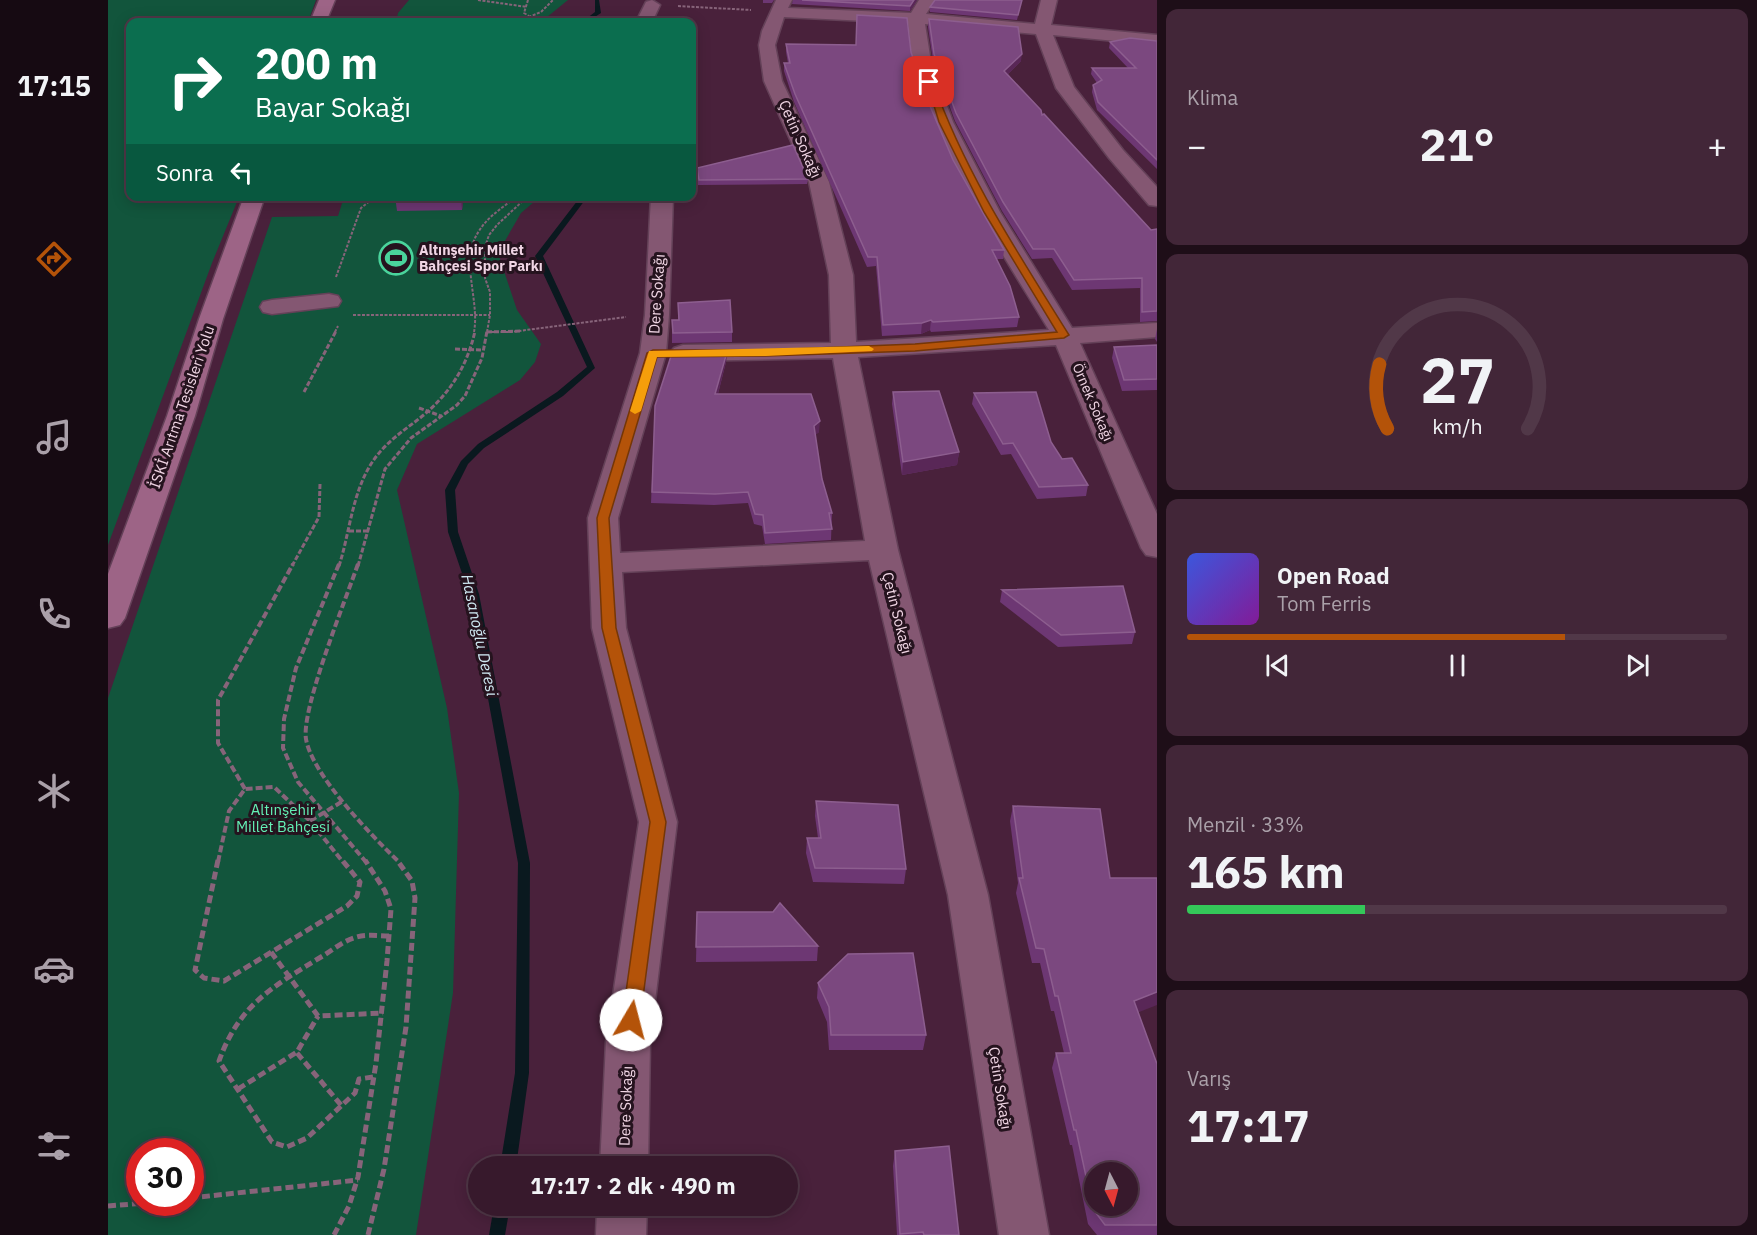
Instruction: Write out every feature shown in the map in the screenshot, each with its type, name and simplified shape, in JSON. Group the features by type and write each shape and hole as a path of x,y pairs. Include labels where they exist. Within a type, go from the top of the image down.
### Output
{"main road":[{"path":"320,18 327,0"},
{"name":"İSKİ Arıtma Tesisleri Yolu","path":"108,618 181,416 211,319 253,201"}],"street":[{"path":"1050,0 1042,28 1065,88 1116,154 1157,200"},
{"path":"646,18 652,5"},
{"path":"781,6 921,9 1042,28 1157,40"},
{"name":"Çetin Sokağı","path":"781,6 770,31 767,45 773,81 819,182 841,275 844,350 882,550 968,895 1024,1235"},
{"name":"Örnek Sokağı","path":"921,9 922,62 943,122 989,212 1064,335 1157,548"},
{"name":"Dere Sokağı","path":"624,1156 628,1042 658,822 609,628 603,518 653,353 662,201"},
{"path":"271,311 332,310"},
{"path":"653,353 915,347 1157,330"},
{"path":"606,563 882,550"},
{"path":"621,1235 622,1216"}],"path":[{"path":"478,0 527,7"},
{"path":"528,0 524,13 529,16 538,15 549,8 553,0"},
{"path":"652,5 781,6"},
{"path":"304,392 332,310 348,241 361,208 370,201"},
{"path":"334,1235 348,1214 358,1180 383,1013 392,909 389,894 376,875 295,780 282,748 286,698 334,576 357,498 373,461 386,444 406,426 442,401 454,388 469,350 476,316 471,274 475,239 493,216 511,201"},
{"path":"368,1235 384,1169 406,1027 415,898 412,881 403,866 378,842 323,777 306,739 307,723 314,691 368,531 385,469 411,438 465,396 483,350 490,315 490,292 485,278 485,247 489,235 497,225 523,201"},
{"path":"332,310 490,315"},
{"path":"487,332 523,330 618,317"},
{"path":"455,349 483,350"},
{"path":"419,408 442,416"},
{"path":"245,789 218,743 218,700 319,517 320,484"},
{"path":"349,531 368,531"},
{"path":"274,787 310,821 360,882 357,896 347,906 224,981 204,978 195,969 229,810 245,789 274,787"},
{"path":"310,821 344,801"},
{"path":"374,1077 358,1079 355,1093 307,1138 287,1147 272,1142 219,1061 225,1041 235,1022 251,1002 288,975 357,937 390,936"},
{"path":"271,952 318,1016"},
{"path":"318,1016 383,1013"},
{"path":"238,1089 297,1052 318,1016"},
{"path":"297,1052 341,1105"},
{"path":"204,1196 358,1180"},
{"path":"108,1206 126,1205"}],"green space":[{"path":"108,0 316,0 309,18 126,18 126,201 237,201 212,263 108,545"},
{"path":"409,0 568,0 546,18 397,18 398,13"},
{"name":"Altınşehir Millet Bahçesi","path":"343,201 535,201 521,213 498,253 517,310 541,344 535,362 520,380 417,444 397,490 447,708 459,793 453,993 416,1235 108,1235 108,698 272,217 338,216"}],"building":[{"path":"802,0 914,0 910,6"},
{"path":"935,0 1022,0 1018,15 930,7"},
{"path":"857,15 907,18 911,52 924,92 953,160 1004,250 992,250 1010,286 1019,317 933,322 931,320 922,323 883,325 877,257 868,257 795,94 784,63 790,63 786,44 856,45"},
{"path":"929,19 1018,27 1022,54 1004,71 1041,110 1042,115 1044,114 1151,230 1157,229 1157,311 1142,312 1142,278 1074,280 1054,249 1033,249 1003,202 956,113 934,54"},
{"path":"1130,38 1157,41 1157,160 1098,102 1093,85 1102,80 1092,68 1136,68 1110,42"},
{"path":"793,145 808,179 699,180 697,168"},
{"path":"730,300 732,332 673,333 672,320 679,320 678,303"},
{"path":"1157,345 1157,379 1124,380 1114,347"},
{"path":"727,352 715,394 811,394 820,421 814,426 822,479 832,513 829,513 832,529 765,533 763,515 755,514 748,492 715,494 652,492 655,406 672,353"},
{"path":"939,391 959,452 903,462 893,392"},
{"path":"1036,392 1051,442 1062,459 1072,458 1088,485 1039,487 1013,443 1003,444 974,393"},
{"path":"1123,586 1135,632 1061,635 1002,590"},
{"path":"816,801 898,805 906,869 815,868 807,838 821,838"},
{"path":"1013,806 1100,809 1110,878 1157,878 1157,992 1134,1001 1157,1064 1157,1225 1105,1225 1098,1216 1138,1216 1138,1162 1084,1162 1084,1167 1056,1053 1071,1053 1058,996 1055,996 1044,949 1036,948 1019,878 1023,878"},
{"path":"780,903 818,946 696,947 697,912 773,912"},
{"path":"913,953 926,1035 831,1035 829,1007 818,983 848,954"},
{"path":"949,1146 959,1235 924,1235 923,1232 900,1234 895,1151"}],"waterway":[{"name":"Hasanoğlu Deresi","path":"590,18 598,13 597,0"},
{"name":"Hasanoğlu Deresi","path":"510,1156 522,1073 524,863 474,594 453,532 450,490 464,463 481,446 560,394 591,368 539,256 581,201"},
{"name":"Hasanoğlu Deresi","path":"497,1235 500,1216"}],"slow traffic":[{"path":"635,411 653,353 766,353 869,349"}],"place":[{"name":"Altınşehir Millet Bahçesi Spor Parkı","path":"396,258"}],"route":[{"path":"631,1020 658,822 609,628 603,518 653,353 766,353 915,347 1064,335 989,212 943,122 929,82"}]}
